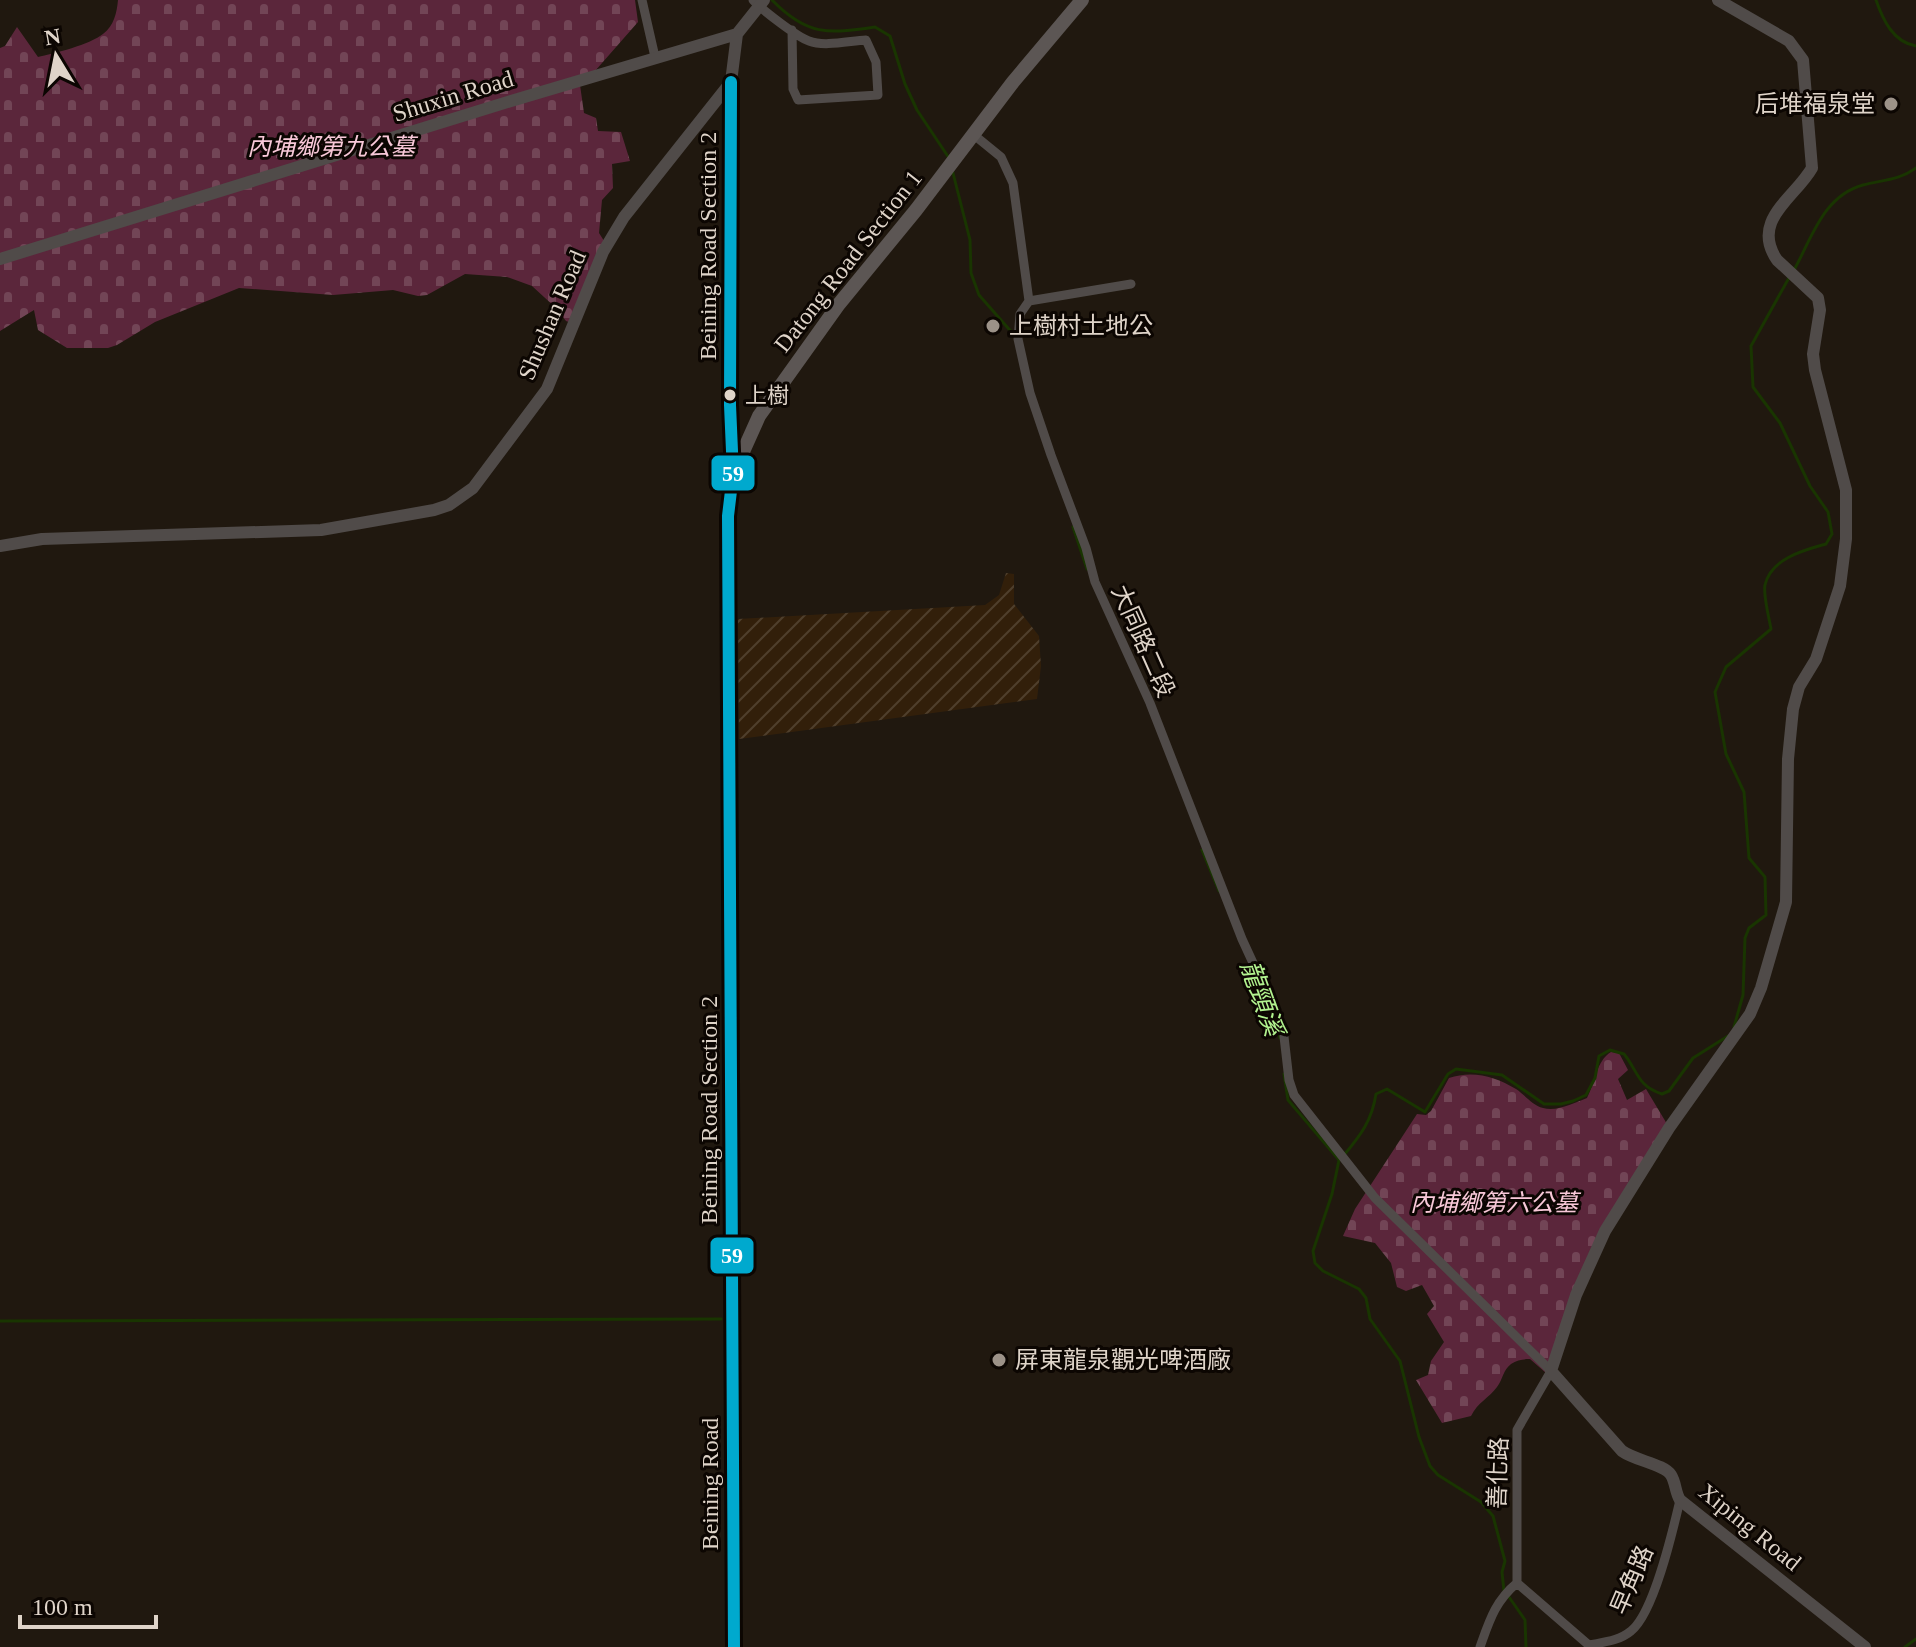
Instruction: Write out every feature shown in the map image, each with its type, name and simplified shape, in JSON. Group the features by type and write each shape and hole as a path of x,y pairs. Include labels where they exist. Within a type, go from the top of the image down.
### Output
{"main road":[{"name":"Datong Road Section 1","path":"733,474 759,416 805,348 1013,82 1082,0"},
{"name":"Beining Road Section 2","path":"731,1321 728,516 733,474"},
{"name":"Beining Road","path":"731,1321 734,1647"}],"street":[{"path":"642,0 655,57"},
{"path":"1551,1371 1576,1295 1605,1231 1653,1153 1756,1001 1786,902 1788,759 1793,709 1799,687 1816,659 1840,586 1846,490 1813,354 1820,310 1818,298 1777,260 1772,253 1770,240 1769,225 1777,209 1805,181 1812,168 1803,60 1789,41 1718,0"},
{"path":"731,82 737,34 759,2 810,42 866,40 876,62 878,95 798,100 793,89 792,30"},
{"name":"Shuxin Road","path":"0,259 737,34"},
{"name":"Beining Road Section 2","path":"731,82 730,374 733,474"},
{"name":"Shushan Road","path":"0,546 42,539 321,530 389,520 449,505 473,488 547,389 603,252 624,217 731,82"},
{"name":"大同路二段","path":"974,135 1001,157 1013,183 1029,301 1018,322 1018,339 1027,380 1095,582 1150,703 1242,939 1283,1028 1289,1080 1294,1095 1375,1198 1551,1371"},
{"path":"1029,301 1131,284"},
{"name":"Xiping Road","path":"1551,1371 1622,1451 1634,1459 1666,1469 1674,1478 1680,1500 1865,1647"},
{"name":"善化路","path":"1509,1591 1517,1430 1551,1371"},
{"name":"早角路","path":"1590,1646 1614,1640 1633,1630 1647,1607 1665,1557 1680,1500"},
{"path":"1480,1647 1492,1612 1509,1591 1590,1646"}],"shaded area":[{"path":"1006,573 1014,574 1014,604 1039,636 1041,666 1037,699 739,739 738,619 985,605 999,595"}],"green space":[{"name":"內埔鄉第九公墓","path":"118,0 635,0 638,22 595,71 579,78 584,113 596,118 598,131 621,132 630,161 612,164 613,188 602,200 599,233 606,244 571,323 532,286 507,277 465,274 427,295 418,296 393,290 333,295 239,288 155,322 108,348 67,348 38,330 34,310 0,331 0,48 5,46 17,27 38,57 90,41 110,27"},
{"name":"內埔鄉第六公墓","path":"1611,1052 1619,1053 1628,1070 1618,1079 1627,1100 1646,1089 1667,1124 1602,1228 1546,1373 1530,1359 1516,1362 1508,1366 1497,1387 1471,1416 1442,1423 1416,1380 1428,1375 1431,1361 1444,1342 1427,1314 1434,1306 1422,1285 1406,1291 1397,1287 1391,1263 1375,1243 1343,1236 1355,1209 1417,1114 1426,1115 1431,1111 1449,1078 1475,1075 1492,1078 1516,1089 1539,1107 1554,1109 1587,1098 1599,1067"}],"waterway":[{"path":"772,0 796,20 819,30 875,27 890,36 917,110 949,158"},
{"path":"1876,0 1895,35 1916,46"},
{"path":"1794,270 1820,220 1838,198 1849,190 1897,177 1916,168"},
{"path":"952,169 970,240 971,273 979,295 1015,336"},
{"path":"1734,1027 1743,995 1745,938 1749,928 1766,915 1765,877 1749,858 1744,792 1726,754 1715,692 1726,667 1771,629 1765,600 1768,576 1790,557 1826,544 1832,534 1828,512 1810,486 1780,423 1753,387 1751,346 1790,276"},
{"name":"龍頸溪","path":"1073,527 1087,569"},
{"name":"龍頸溪","path":"1202,850 1219,891"},
{"name":"龍頸溪","path":"1276,1023 1280,1038"},
{"path":"1344,1155 1365,1127 1376,1094 1387,1089 1425,1112 1448,1074 1456,1069 1502,1075 1544,1104 1561,1104 1586,1095 1595,1078 1599,1056 1610,1050 1624,1054 1647,1087 1662,1094 1669,1091 1693,1058 1728,1036"},
{"name":"龍頸溪","path":"1284,1074 1288,1100 1339,1160 1332,1194 1313,1251 1315,1263 1323,1271 1359,1289 1366,1298 1370,1319 1400,1361 1419,1437 1430,1466 1438,1475 1481,1502 1493,1516 1505,1561 1502,1572 1504,1591"},
{"path":"0,1321 721,1319"},
{"name":"龍頸溪","path":"1509,1597 1525,1620 1526,1647"},
{"path":"1905,1647 1916,1639"}],"transit line":[{"name":"59","path":"731,82 730,405 733,474 728,516 734,1647"}],"place":[{"name":"后堆福泉堂","path":"1891,104"},
{"name":"上樹村土地公","path":"993,326"},
{"name":"上樹","path":"730,395"},
{"name":"屏東龍泉觀光啤酒廠","path":"999,1360"}]}
